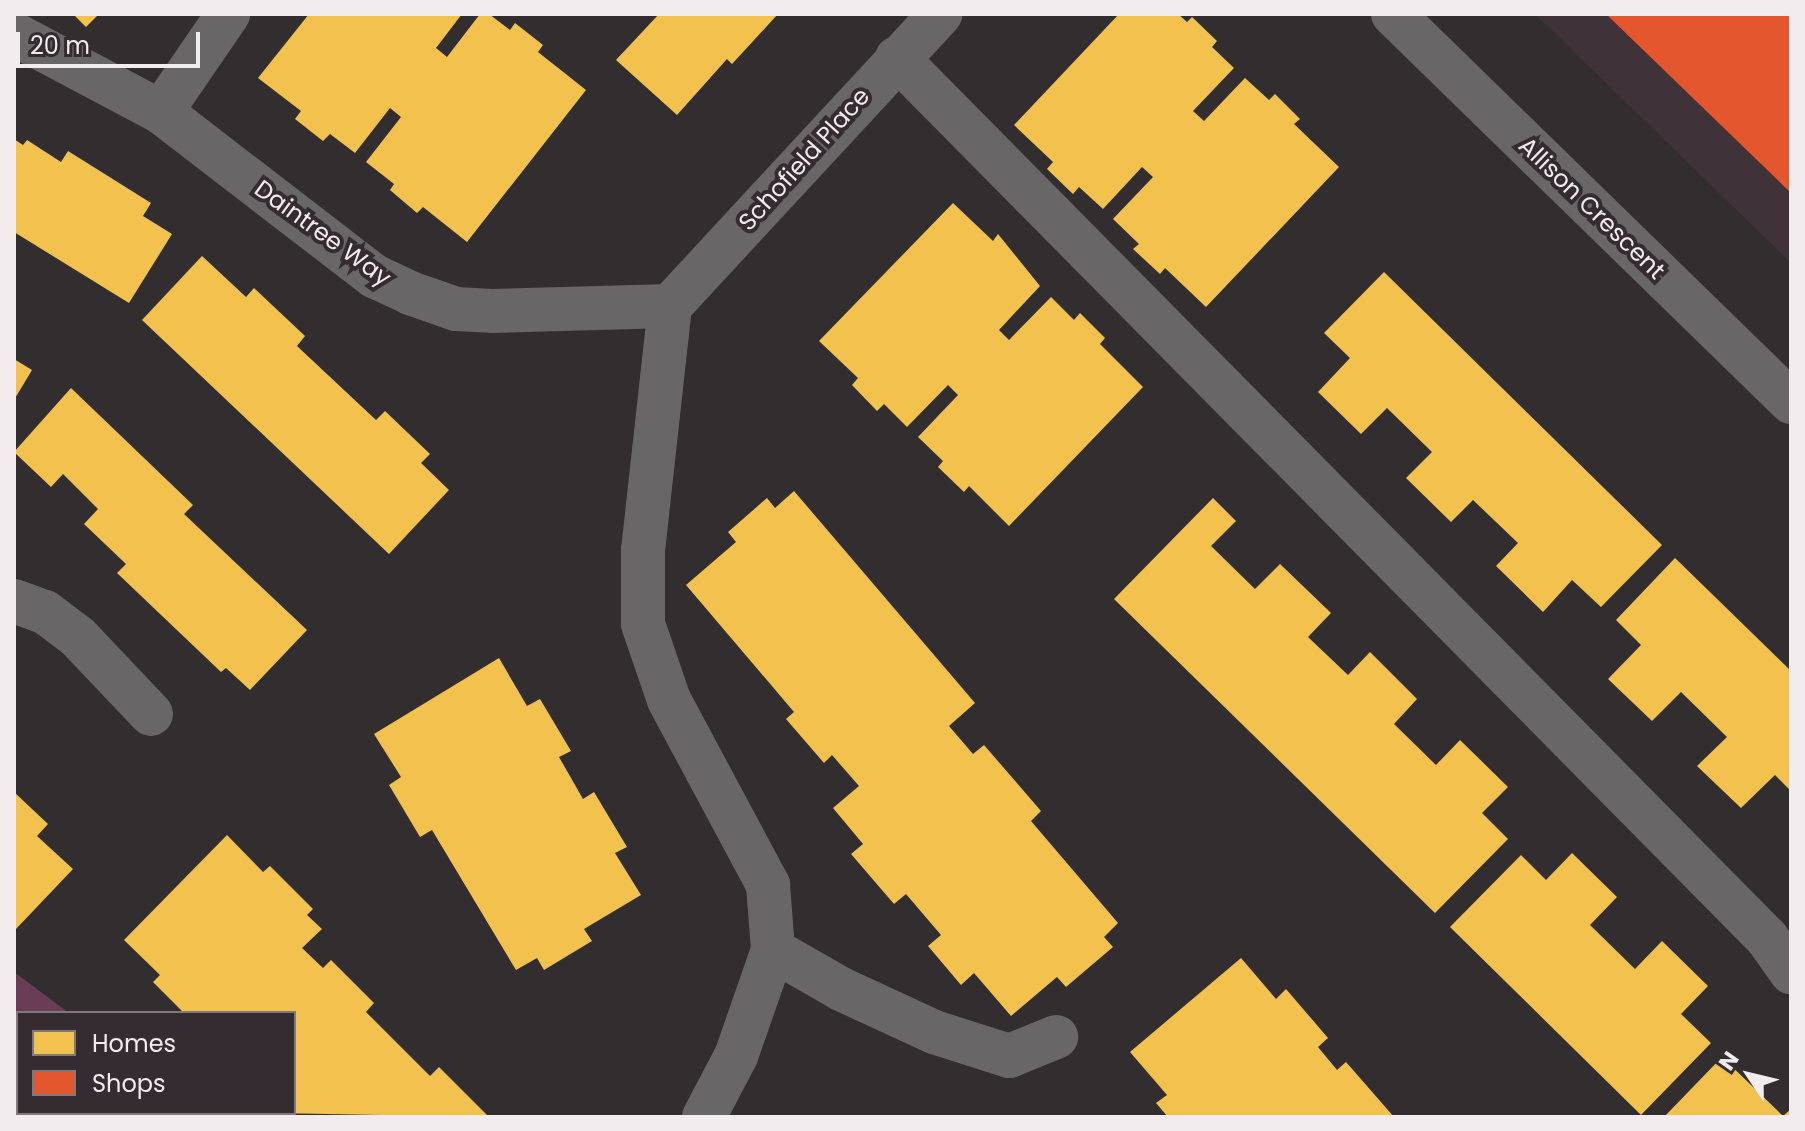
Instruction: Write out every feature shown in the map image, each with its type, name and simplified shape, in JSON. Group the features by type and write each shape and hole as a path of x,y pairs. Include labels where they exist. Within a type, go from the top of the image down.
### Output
{"street":[{"path":"161,112 228,14"},
{"name":"Schofield Place","path":"670,306 940,14"},
{"name":"Allison Crescent","path":"1393,14 1791,402"},
{"name":"Daintree Way","path":"14,34 161,112 374,276 410,293 456,309 492,311 670,306"},
{"path":"897,58 1767,938 1791,972"},
{"path":"670,306 643,550 643,624 669,700 768,885 773,950 736,1056 704,1117"},
{"path":"14,601 45,612 78,637 151,714"},
{"path":"773,950 841,989 934,1032 1009,1056 1056,1037"}],"shaded area":[{"path":"1535,14 1791,14 1791,263"},
{"path":"14,972 66,1011 16,1011 16,1115 186,1117 14,1117"}],"building: Homes":[{"path":"73,14 99,14 86,27"},
{"path":"309,14 462,14 436,48 447,57 480,14 489,14 510,30 515,23 543,45 538,52 586,90 467,242 423,207 417,213 390,190 394,184 366,162 401,117 390,108 355,153 330,134 323,141 295,119 301,111 258,78"},
{"path":"659,14 778,14 732,64 727,59 677,115 616,60"},
{"path":"1119,14 1178,14 1187,22 1192,17 1217,41 1212,47 1234,68 1193,111 1204,121 1245,78 1269,100 1275,94 1300,119 1294,124 1339,167 1206,307 1165,268 1160,274 1133,249 1139,244 1113,219 1153,177 1142,167 1103,209 1079,187 1073,194 1047,169 1053,162 1014,125"},
{"path":"14,139 23,145 27,140 61,162 68,151 151,203 143,216 172,234 129,303 14,232"},
{"path":"953,203 993,241 998,234 1040,286 999,330 1009,340 1051,297 1074,320 1080,313 1105,338 1100,344 1143,387 1009,526 969,486 964,492 938,467 943,461 918,437 958,395 948,385 907,427 884,404 877,411 852,385 858,378 819,341"},
{"path":"202,256 246,297 254,288 305,336 297,346 376,420 385,411 430,454 421,463 449,490 389,554 142,320"},
{"path":"1384,272 1662,545 1601,607 1572,580 1543,612 1496,566 1518,543 1473,500 1451,522 1406,478 1432,452 1387,408 1361,434 1318,392 1350,358 1324,333"},
{"path":"14,359 32,370 14,400"},
{"path":"71,388 193,505 184,514 307,630 250,690 226,668 221,672 117,573 126,564 84,524 98,509 63,474 51,487 14,452"},
{"path":"794,491 975,703 949,726 973,754 984,745 1041,811 1031,821 1118,923 1104,937 1113,947 1066,987 1057,977 1011,1016 974,973 961,985 928,946 941,935 906,894 894,904 851,854 863,844 833,808 859,786 832,755 824,763 786,719 794,712 686,585 736,542 728,532 767,498 775,508"},
{"path":"1213,498 1236,521 1211,546 1255,589 1280,564 1331,613 1308,637 1348,675 1370,652 1417,699 1394,724 1436,765 1460,740 1508,787 1482,813 1508,839 1435,913 1114,599"},
{"path":"1675,558 1791,671 1791,791 1775,775 1741,808 1697,766 1727,737 1681,692 1652,721 1608,679 1641,645 1616,620"},
{"path":"499,658 527,706 540,699 571,751 559,757 583,799 594,792 627,847 615,853 641,895 584,929 592,941 544,970 537,958 516,970 432,830 420,837 389,785 401,777 374,734"},
{"path":"14,792 48,824 37,836 73,869 16,929"},
{"path":"227,835 263,872 270,866 313,909 307,915 322,929 302,948 323,968 331,960 374,1003 366,1012 430,1076 439,1067 489,1117 296,1113 296,1011 182,1011 153,982 160,975 124,940"},
{"path":"1572,853 1617,897 1590,925 1635,969 1662,941 1708,986 1681,1014 1711,1043 1641,1115 1450,927 1521,855 1546,880"},
{"path":"1241,958 1276,999 1286,989 1328,1038 1318,1047 1337,1070 1346,1062 1394,1117 1168,1117 1156,1103 1167,1095 1130,1052"},
{"path":"1722,1057 1783,1116 1791,1109 1791,1117 1664,1117"}],"building: Shops":[{"path":"1606,14 1791,14 1791,193"}]}
